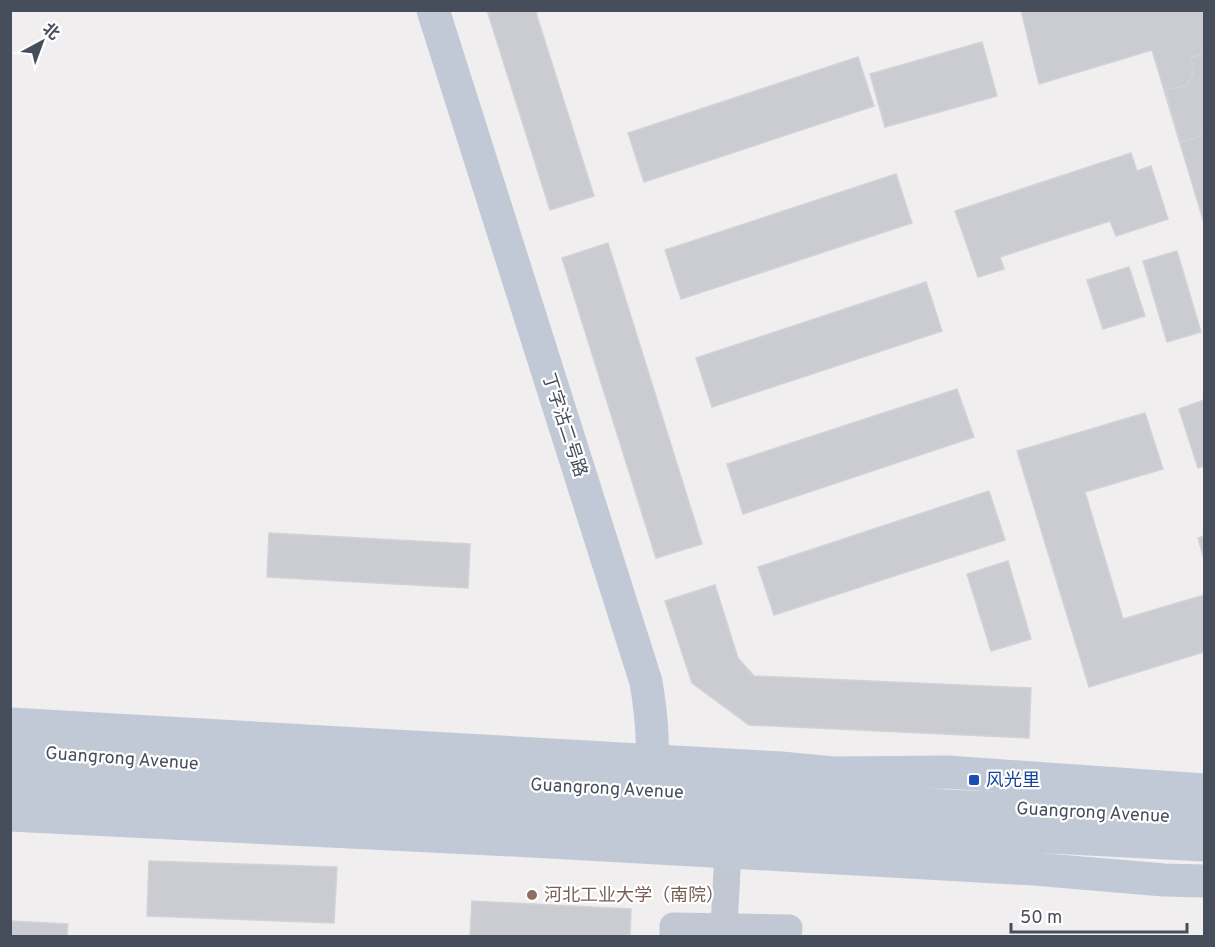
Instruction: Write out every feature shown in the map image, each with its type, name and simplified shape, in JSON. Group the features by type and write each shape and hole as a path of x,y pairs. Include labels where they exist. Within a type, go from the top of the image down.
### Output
{"main road":[{"name":"丁字沽二号路","path":"433,10 646,682 652,715 649,804"},
{"path":"10,723 649,804 728,852 1204,881"},
{"name":"Guangrong Avenue","path":"10,750 649,804 1204,845"},
{"path":"10,815 649,804 833,773 948,772 1204,790"},
{"name":"Guangrong Avenue","path":"10,783 649,804 1204,818"}],"street":[{"path":"724,926 728,852"},
{"path":"673,936 673,926 789,928 788,936"}],"building":[{"path":"487,10 539,10 536,13 594,196 550,210"},
{"path":"1021,10 1148,10 1151,23 1130,28 1120,45 1124,56 1077,72 1074,62 1061,53 1035,60"},
{"path":"1021,10 1204,10 1204,223 1152,50 1039,84"},
{"path":"982,42 997,96 885,127 870,74"},
{"path":"1204,53 1204,135 1180,142 1165,90 1187,85 1194,71 1190,58"},
{"path":"858,57 874,106 644,182 628,133"},
{"path":"1131,153 1137,171 1151,166 1168,219 1116,236 1110,221 1000,257 1004,269 978,277 955,211"},
{"path":"896,174 912,223 681,299 665,250"},
{"path":"608,243 702,544 656,558 562,258"},
{"path":"1177,251 1201,332 1167,342 1143,261"},
{"path":"1129,267 1145,316 1103,329 1087,280"},
{"path":"926,282 942,331 712,407 696,358"},
{"path":"957,389 974,437 743,514 727,464"},
{"path":"1204,400 1204,466 1198,468 1179,409"},
{"path":"1145,413 1163,469 1085,492 1123,619 1204,595 1204,652 1089,687 1017,451"},
{"path":"989,491 1005,540 774,615 758,567"},
{"path":"269,533 470,544 468,588 267,577"},
{"path":"1204,536 1204,559 1198,538"},
{"path":"1008,561 1031,639 991,651 967,574"},
{"path":"715,585 738,658 754,676 1031,688 1029,738 749,725 692,683 665,601"},
{"path":"149,861 337,867 334,923 147,916"},
{"path":"472,901 631,909 630,936 470,936"},
{"path":"10,921 68,924 67,936 10,936"}],"place":[{"name":"风光里","path":"974,780"},
{"name":"河北工业大学（南院）","path":"532,895"}]}
